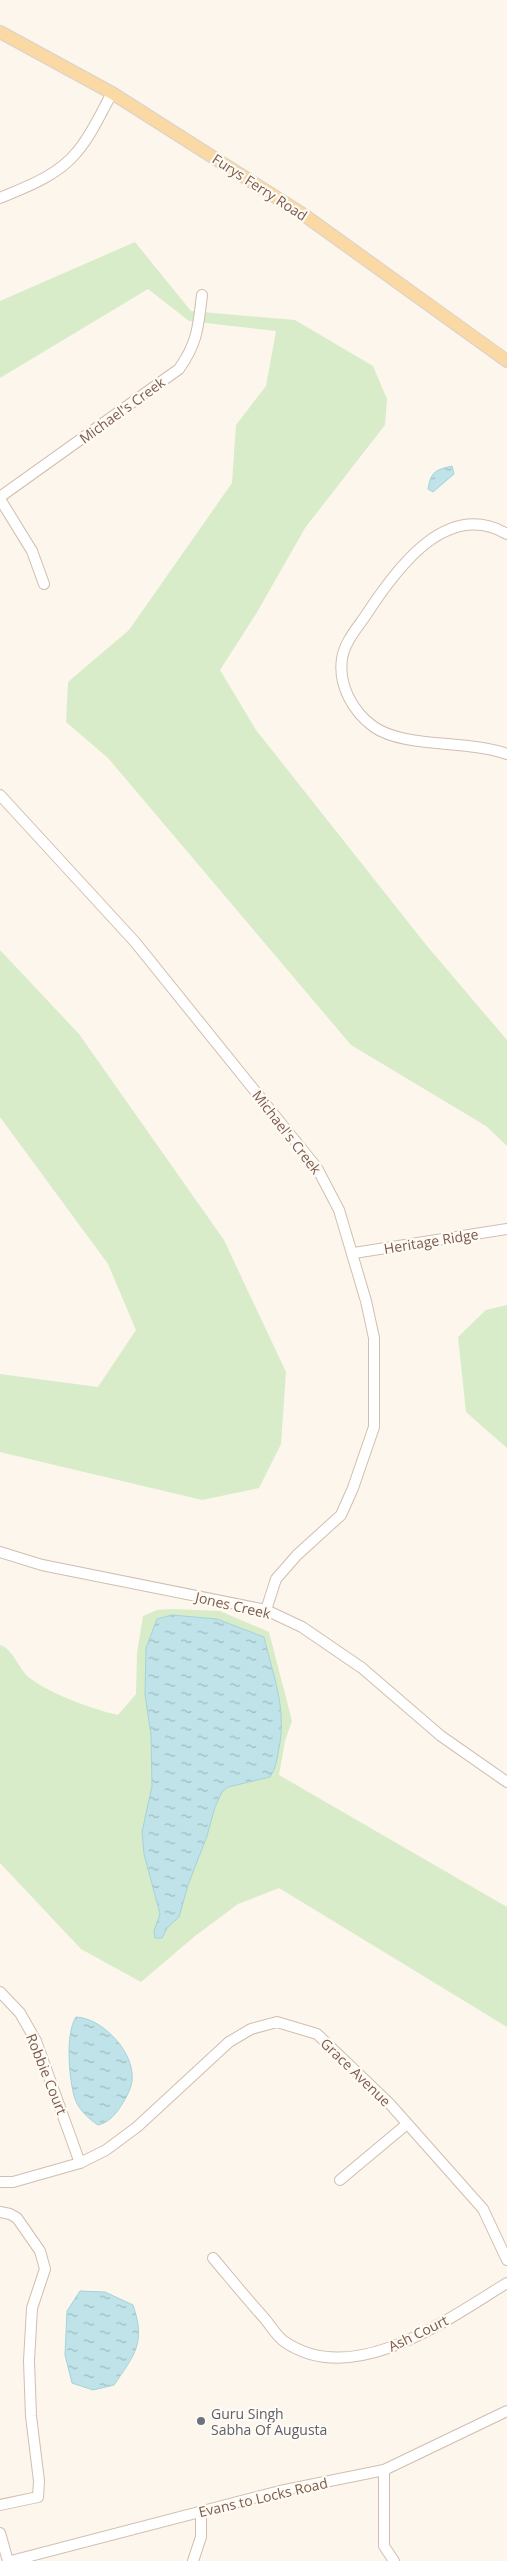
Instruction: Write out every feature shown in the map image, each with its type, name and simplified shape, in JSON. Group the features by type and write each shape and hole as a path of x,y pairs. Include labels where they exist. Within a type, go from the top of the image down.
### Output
{"main road":[{"name":"Furys Ferry Road","path":"0,32 112,93 304,215 507,362"}],"street":[{"path":"0,198 35,183 60,168 76,154 112,93"},
{"name":"Michael's Creek","path":"0,498 179,369 192,351 198,334 202,295"},
{"path":"0,498 32,551 44,584"},
{"path":"507,534 491,526 474,524 456,527 424,543 388,582 349,642 342,657 342,678 349,698 359,715 376,728 392,736 489,748 507,754"},
{"name":"Michael's Creek","path":"0,794 134,942 317,1168 339,1210 354,1253 374,1338 374,1427 353,1488 341,1515 297,1555 276,1579 266,1610"},
{"name":"Heritage Ridge","path":"354,1253 507,1229"},
{"name":"Jones Creek","path":"0,1552 42,1565 266,1610 302,1627 362,1668 441,1736 507,1782"},
{"name":"Robbie Court","path":"0,1992 20,2013 36,2041 80,2163"},
{"name":"Grace Avenue","path":"0,2182 13,2182 80,2163 106,2150 137,2127 229,2042 251,2029 277,2022 316,2034 389,2103 483,2209 507,2260"},
{"path":"340,2180 407,2124"},
{"path":"0,2212 17,2218 40,2251 45,2269 32,2308 30,2360 31,2416 39,2481 38,2497 0,2505"},
{"name":"Ash Court","path":"213,2258 284,2342 317,2357 357,2358 393,2347 460,2312 507,2283"},
{"name":"Evans to Locks Road","path":"10,2561 280,2491 384,2470 507,2411"},
{"path":"384,2470 384,2546 394,2561"},
{"path":"193,2561 201,2537 201,2511"},
{"path":"0,2533 10,2561"}],"green space":[{"path":"135,242 191,311 295,320 373,366 387,399 385,425 305,528 256,614 220,670 256,730 427,946 507,1040 507,1146 486,1126 351,1045 108,758 66,722 68,682 129,630 232,483 236,425 266,386 276,331 189,321 148,289 0,378 0,301"},
{"path":"0,950 79,1034 224,1240 286,1372 281,1444 259,1488 202,1500 0,1452 0,1374 98,1387 136,1330 108,1264 0,1117"},
{"path":"507,1305 507,1448 466,1412 458,1337 486,1310"},
{"path":"157,1610 220,1611 269,1632 292,1721 285,1741 279,1775 507,1907 507,2027 279,1888 238,1904 195,1936 141,1982 81,1949 0,1863 0,1645 9,1651 31,1679 50,1691 73,1701 118,1715 136,1694 137,1653 143,1616"}],"water":[{"path":"452,466 454,474 433,492 428,489 435,472"},
{"path":"172,1615 217,1619 264,1637 278,1692 281,1734 276,1763 270,1777 228,1787 222,1792 188,1885 179,1917 167,1928 162,1938 155,1938 154,1931 160,1914 144,1854 142,1832 152,1786 151,1735 145,1694 146,1648 157,1619"},
{"path":"76,2017 95,2023 113,2036 130,2063 132,2078 127,2096 110,2119 98,2125 82,2110 75,2099 73,2091 69,2045 70,2034"},
{"path":"80,2291 105,2292 133,2305 138,2329 136,2348 128,2365 114,2385 93,2390 72,2383 65,2355 67,2311"}],"place":[{"name":"Guru Singh Sabha Of Augusta","path":"201,2421"}]}
